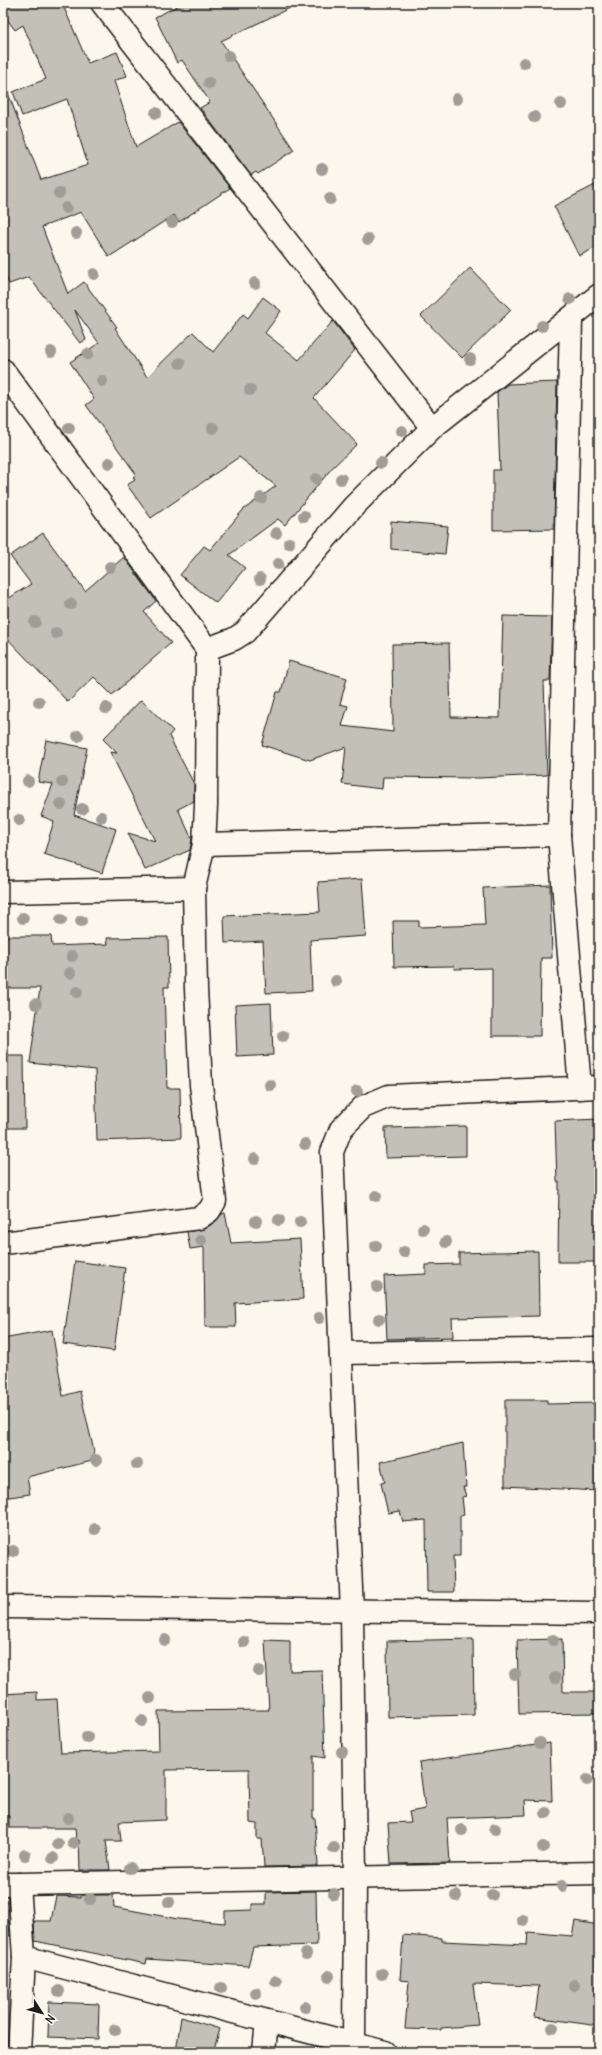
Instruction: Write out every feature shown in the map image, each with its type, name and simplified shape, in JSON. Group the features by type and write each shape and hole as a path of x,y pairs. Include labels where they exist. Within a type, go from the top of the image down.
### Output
{"street":[{"path":"102,3 432,428"},
{"path":"207,649 234,639 245,632 354,506 432,428 599,295"},
{"path":"354,2044 355,1878 352,1611 332,1152 341,1129 363,1107 389,1096 590,1088 559,835 570,319"},
{"path":"3,370 207,649 206,806 204,844 194,888 196,989 201,1078 215,1200 209,1211 199,1218 3,1243"},
{"path":"204,844 559,835"},
{"path":"3,892 194,888"},
{"path":"341,1353 599,1349"},
{"path":"3,1607 599,1613"},
{"path":"19,2052 24,1957 11,1884 599,1873"},
{"path":"24,1957 385,2052"},
{"path":"264,2052 267,2021"}],"building":[{"path":"3,3 62,3 88,63 117,52 127,76 114,81 136,147 178,122 230,188 179,222 174,215 109,257 81,212 42,227 68,294 84,282 117,327 115,328 147,377 193,332 213,352 243,314 248,318 263,297 281,311 265,333 299,360 333,321 355,350 314,398 357,444 332,468 285,525 278,519 229,555 245,568 216,603 180,575 204,546 210,550 243,510 276,486 239,457 151,518 127,485 135,480 133,477 136,474 86,405 94,399 70,362 99,343 75,310 86,340 80,343 29,277 9,284 3,269 3,86 5,85 41,180 88,165 67,99 22,116 13,92 46,79 23,25 15,30 3,14"},
{"path":"184,3 300,3 221,41 294,150 258,174 256,172 251,175 200,108 210,102 182,60 177,63 155,17"},
{"path":"599,183 599,246 579,256 554,206"},
{"path":"470,268 511,310 462,358 421,316"},
{"path":"557,382 554,529 493,530 493,470 500,470 497,392 508,384"},
{"path":"391,521 448,526 445,554 391,549"},
{"path":"43,533 85,591 124,557 156,601 144,612 171,643 112,695 94,677 68,702 3,634 3,602 31,584 10,556"},
{"path":"503,616 552,617 550,681 544,681 547,775 479,778 383,777 382,789 342,784 346,747 310,760 262,745 277,692 281,692 289,661 347,678 340,704 348,706 342,726 393,732 392,644 449,643 451,717 500,718"},
{"path":"141,700 173,731 169,736 194,784 194,801 178,809 192,839 190,850 145,870 128,833 155,841 110,752 117,753 103,739"},
{"path":"46,740 87,748 74,815 116,829 102,873 44,854 54,821 41,816 53,784 38,782"},
{"path":"362,879 366,936 310,940 312,991 266,993 263,941 225,943 224,916 320,912 318,882"},
{"path":"550,885 552,958 541,958 540,1036 492,1036 492,968 455,969 454,966 394,967 393,921 419,921 419,927 485,925 483,888"},
{"path":"3,936 51,936 52,946 108,944 107,938 168,937 169,987 164,987 167,1088 180,1088 181,1138 97,1141 95,1070 30,1063 40,988 3,988"},
{"path":"271,1003 273,1055 237,1057 235,1005"},
{"path":"3,1056 24,1056 25,1128 3,1128"},
{"path":"599,1119 599,1262 558,1262 559,1182 557,1182 555,1121"},
{"path":"466,1126 466,1156 386,1158 385,1128"},
{"path":"225,1213 231,1243 300,1239 303,1299 235,1303 236,1327 205,1327 204,1247 190,1249 187,1232 206,1228"},
{"path":"538,1251 539,1316 452,1318 453,1337 387,1339 384,1276 426,1274 426,1265 459,1264 459,1253"},
{"path":"75,1261 125,1268 114,1351 63,1344"},
{"path":"52,1330 63,1396 80,1391 96,1460 27,1477 30,1494 3,1498 3,1339"},
{"path":"505,1400 547,1400 547,1404 599,1403 599,1491 505,1486"},
{"path":"463,1443 466,1487 463,1487 466,1496 462,1497 464,1515 460,1516 460,1556 453,1556 454,1592 427,1592 426,1520 403,1522 400,1511 388,1513 381,1483 385,1482 380,1462"},
{"path":"473,1639 474,1715 388,1717 387,1641"},
{"path":"562,1639 563,1692 599,1692 599,1713 519,1714 517,1640"},
{"path":"265,1640 290,1641 290,1671 322,1670 325,1758 313,1756 313,1818 315,1818 318,1866 264,1867 262,1839 257,1839 257,1824 250,1823 249,1769 166,1770 166,1820 119,1822 121,1841 106,1841 110,1870 80,1870 79,1840 76,1840 75,1828 9,1828 9,1816 3,1816 3,1694 37,1692 37,1700 57,1699 61,1753 159,1751 158,1711 269,1710"},
{"path":"550,1743 552,1801 525,1800 526,1815 447,1818 450,1863 391,1864 388,1823 411,1822 409,1812 425,1809 419,1762"},
{"path":"316,1891 317,1945 253,1947 248,1966 147,1959 146,1964 35,1941 34,1921 51,1921 56,1896 81,1897 81,1895 113,1895 114,1907 178,1919 225,1923 225,1911 252,1910 252,1904 266,1904 266,1892"},
{"path":"3,1921 9,1921 10,1936 3,1934"},
{"path":"575,1921 599,1925 599,2026 535,2017 539,1986 473,1984 478,2025 441,2028 441,2030 405,2029 409,1981 400,1980 403,1935 442,1938 442,1941 527,1945 528,1932 572,1936"},
{"path":"49,2002 99,2004 98,2039 48,2037"},
{"path":"181,2017 220,2029 213,2052 176,2052"}]}
